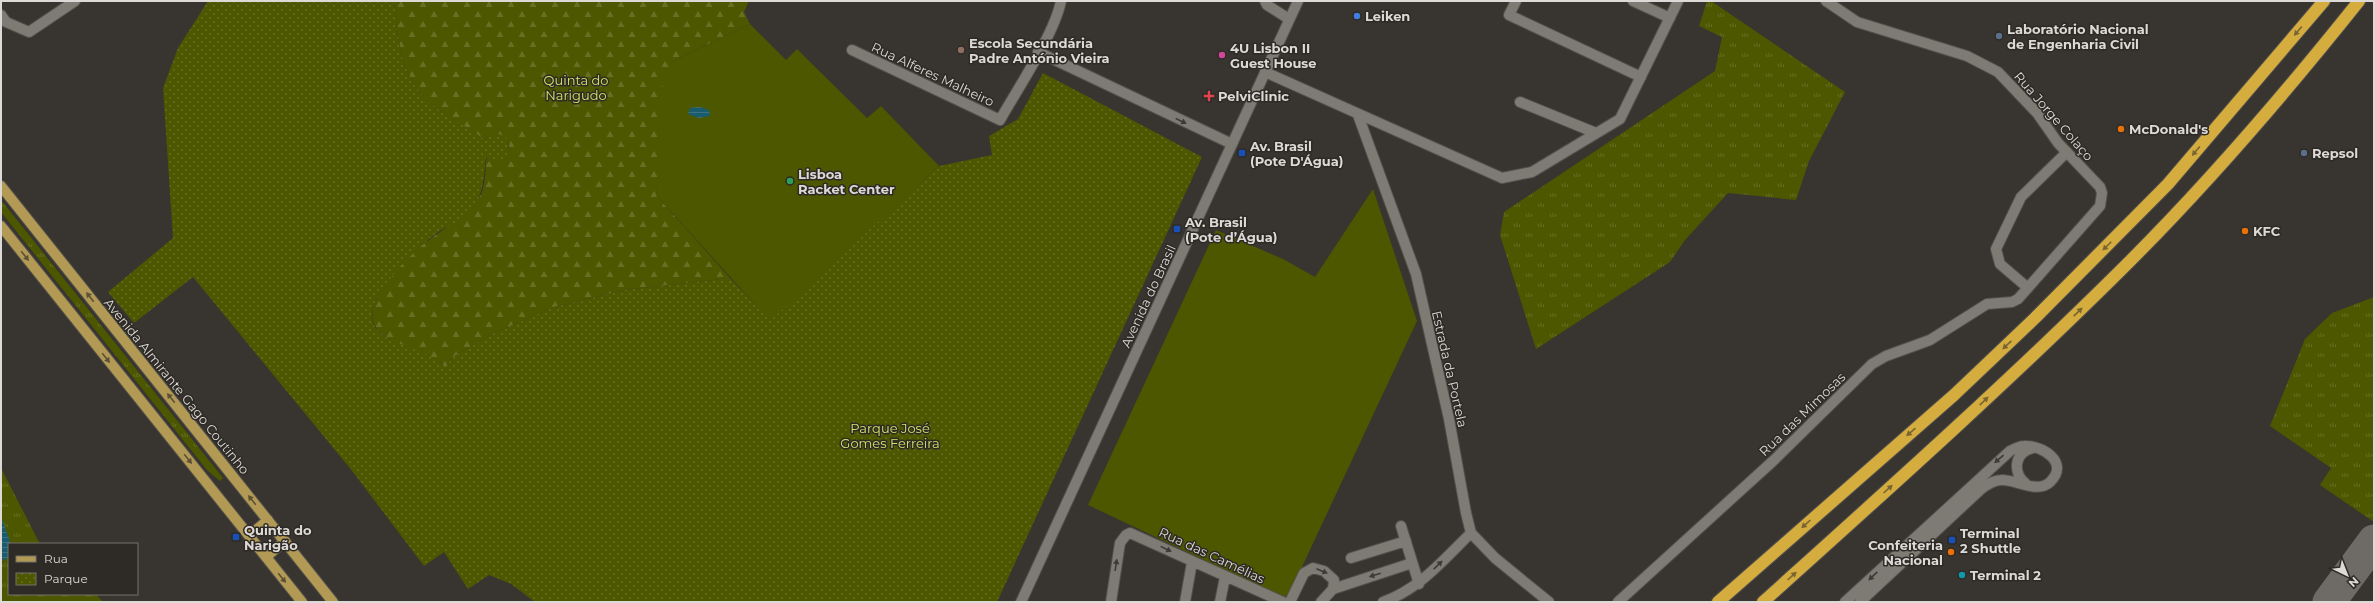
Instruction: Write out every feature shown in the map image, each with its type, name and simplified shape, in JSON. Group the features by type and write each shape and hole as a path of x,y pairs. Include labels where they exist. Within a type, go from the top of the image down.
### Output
{"highway":[{"path":"1718,602 1954,395 2035,318 2168,184 2324,1"},
{"path":"1763,602 1963,422 2120,271 2229,155 2295,79 2359,1"}],"main road":[{"name":"Avenida Almirante Gago Coutinho","path":"1,186 333,602"},
{"path":"1,226 302,602"},
{"path":"249,536 268,520"},
{"path":"266,557 285,541"}],"street":[{"path":"1,15 6,22 29,32 75,1"},
{"path":"1061,1 1059,11 1038,52 1232,144"},
{"path":"1264,1 1267,5 1289,19"},
{"name":"Avenida do Brasil","path":"1021,602 1298,1"},
{"path":"1516,1 1509,15 1640,77"},
{"path":"1633,1 1670,18"},
{"path":"1265,72 1358,115 1502,178 1532,172 1620,119 1678,1"},
{"name":"Rua Jorge Colaço","path":"1826,1 1857,22 1967,56 1998,72 2037,113 2066,152 2096,182 2102,193"},
{"name":"Rua Alferes Malheiro","path":"852,50 1000,120 1038,52"},
{"path":"1520,102 1596,133"},
{"name":"Estrada da Portela","path":"1358,115 1416,274 1449,419 1471,533"},
{"path":"2028,288 2000,264 1996,249 2022,197 2066,152"},
{"name":"Rua das Mimosas","path":"1618,602 1773,461 1872,364 1886,356 1930,340 1987,304 2012,302 2028,288 2100,206 2102,193"},
{"path":"1845,602 2001,458 2024,446 2048,452 2056,463 2056,469 2054,476 2045,485 2032,487 2026,484 2000,480 1980,490 1860,602"},
{"path":"2026,484 2018,475 2017,463 2023,452 2034,448"},
{"path":"1401,526 1418,584"},
{"name":"Rua das Camélias","path":"1111,602 1120,543 1126,535 1130,533 1283,602"},
{"path":"1383,602 1407,592 1418,584 1471,533 1536,598 1549,602"},
{"path":"1351,558 1406,541"},
{"path":"1185,602 1192,562"},
{"path":"1333,589 1412,563"},
{"path":"1290,602 1304,573 1313,568 1332,576 1335,585 1321,602"},
{"path":"1220,602 1225,577"}],"green space":[{"name":"Parque José Gomes Ferreira","path":"208,1 394,1 398,36 405,66 411,79 420,92 431,104 485,140 494,134 500,134 508,140 509,151 505,157 499,160 493,160 486,157 482,189 472,210 456,223 437,233 417,250 393,275 382,289 375,303 372,316 375,327 382,334 390,339 428,355 445,367 456,355 492,334 554,307 625,290 730,278 770,320 939,166 992,155 989,136 1018,119 1043,73 1202,157 997,602 535,602 511,584 489,575 468,589 444,552 424,566 353,472 193,277 134,323 108,292 173,238 163,88 178,48"},
{"name":"Quinta do Narigudo","path":"394,1 749,1 744,12 750,24 671,62 656,195 730,278 625,290 554,307 492,334 456,355 445,368 440,362 395,342 380,332 375,326 372,317 378,296 385,285 401,264 416,250 458,219 479,198 483,189 487,156 509,151 508,141 502,135 494,135 485,140 431,104 420,92 411,79 405,66 398,36"},
{"path":"1707,1 1711,1 1845,92 1809,161 1796,200 1728,193 1685,240 1670,262 1536,349 1500,235 1504,212 1715,71 1722,37 1699,26"},
{"name":"Lisboa Racket Center","path":"750,24 786,60 797,49 867,118 881,106 939,166 770,321 656,195 663,80 671,62"},
{"path":"1373,189 1417,321 1287,599 1088,505 1216,230 1283,259 1315,277"},
{"path":"1,200 223,478 220,481 207,470 1,212"},
{"path":"2374,297 2374,522 2320,485 2331,468 2270,426 2305,339 2332,313"},
{"path":"1,468 39,543 8,543 8,595 97,595 103,602 1,602"}],"water":[{"path":"700,107 709,110 710,116 699,118 688,114 690,108"},
{"path":"1,517 11,543 8,543 8,558 2,561"}],"taxiway":[{"path":"2329,602 2374,541"}],"place":[{"name":"Leiken","path":"1357,16"},
{"name":"Laboratório Nacional de Engenharia Civil","path":"1999,36"},
{"name":"Escola Secundária Padre António Vieira","path":"961,50"},
{"name":"4U Lisbon II Guest House","path":"1222,55"},
{"name":"PelviClinic","path":"1209,96"},
{"name":"McDonald's","path":"2121,129"},
{"name":"Av. Brasil (Pote D'Água)","path":"1242,153"},
{"name":"Repsol","path":"2304,153"},
{"name":"Lisboa Racket Center","path":"790,181"},
{"name":"Av. Brasil (Pote d’Água)","path":"1177,229"},
{"name":"KFC","path":"2245,231"},
{"name":"Quinta do Narigão","path":"236,537"},
{"name":"Terminal 2 Shuttle","path":"1952,540"},
{"name":"Confeiteria Nacional","path":"1951,552"},
{"name":"Terminal 2","path":"1962,575"}]}
